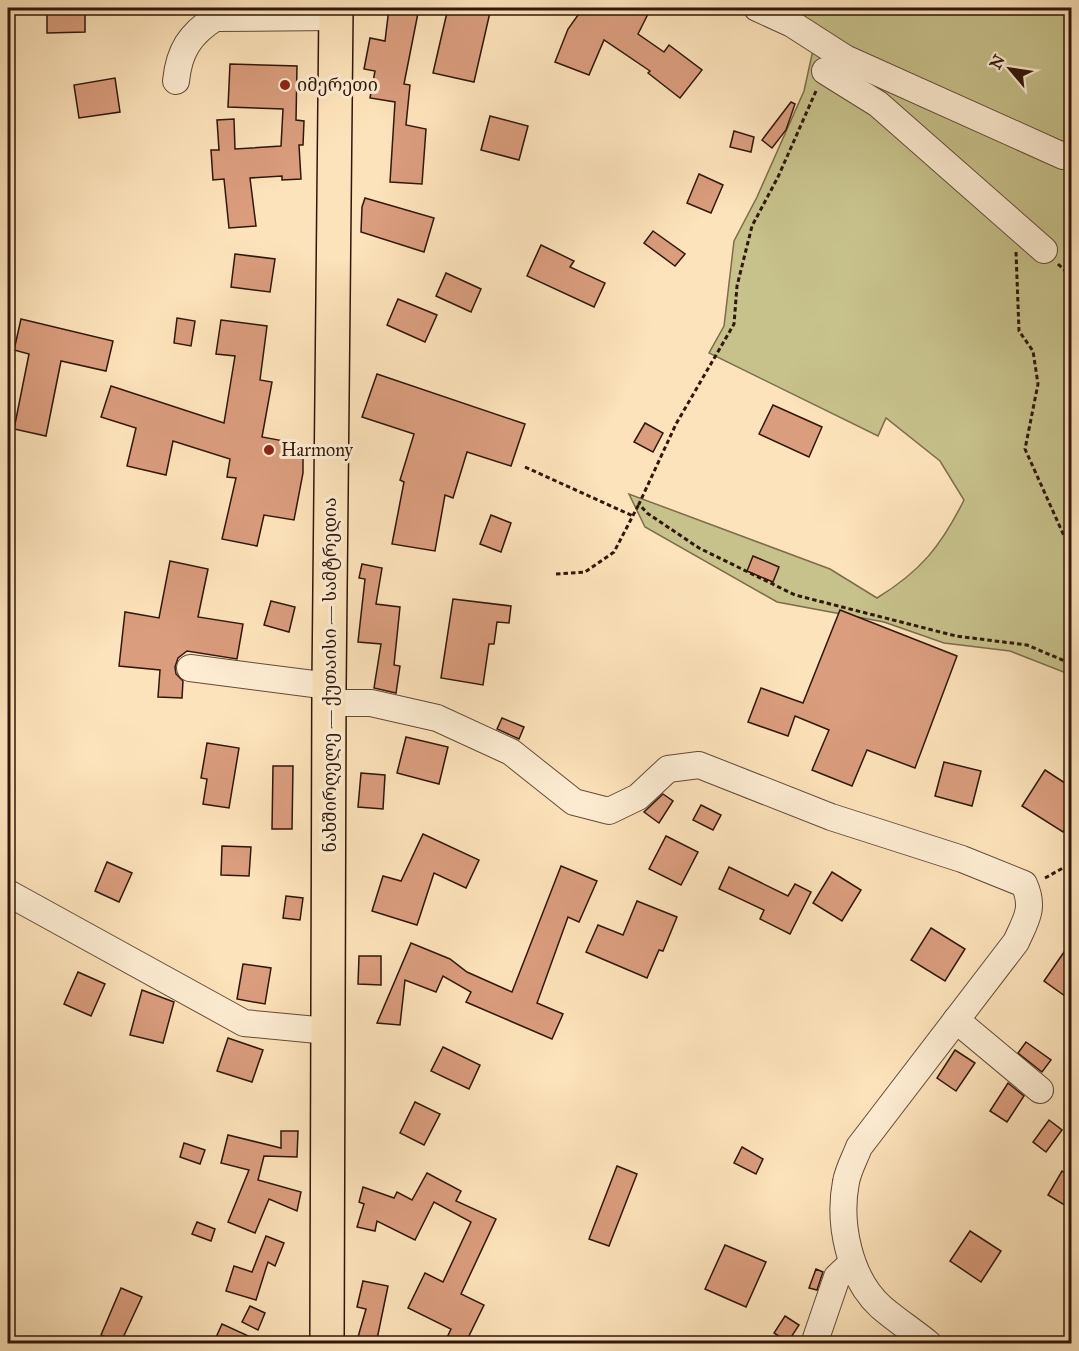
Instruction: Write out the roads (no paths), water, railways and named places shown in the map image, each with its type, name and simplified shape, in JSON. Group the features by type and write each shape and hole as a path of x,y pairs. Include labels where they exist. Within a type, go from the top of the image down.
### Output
{"main road":[{"name":"ნახშირღელე — ქუთაისი — სამტრედია","path":"327,1344 329,695 336,12"}],"street":[{"path":"757,8 797,16 828,46 845,58 1064,156 1071,152"},
{"path":"176,81 178,62 187,41 215,18 336,12"},
{"path":"825,71 878,104 1044,250"},
{"path":"190,668 437,718 511,752 574,802 609,811 638,797 668,769 699,765 831,817 962,859 1024,884 1030,898 1028,917 1016,942 859,1147 846,1181 844,1219 852,1263 858,1279 879,1306 929,1344"},
{"path":"8,892 244,1023 328,1031"},
{"path":"956,1020 1040,1090"},
{"path":"814,1344 837,1277 852,1263"}],"place":[{"name":"იმერეთი","path":"285,85"},
{"name":"Harmony","path":"269,450"}]}
